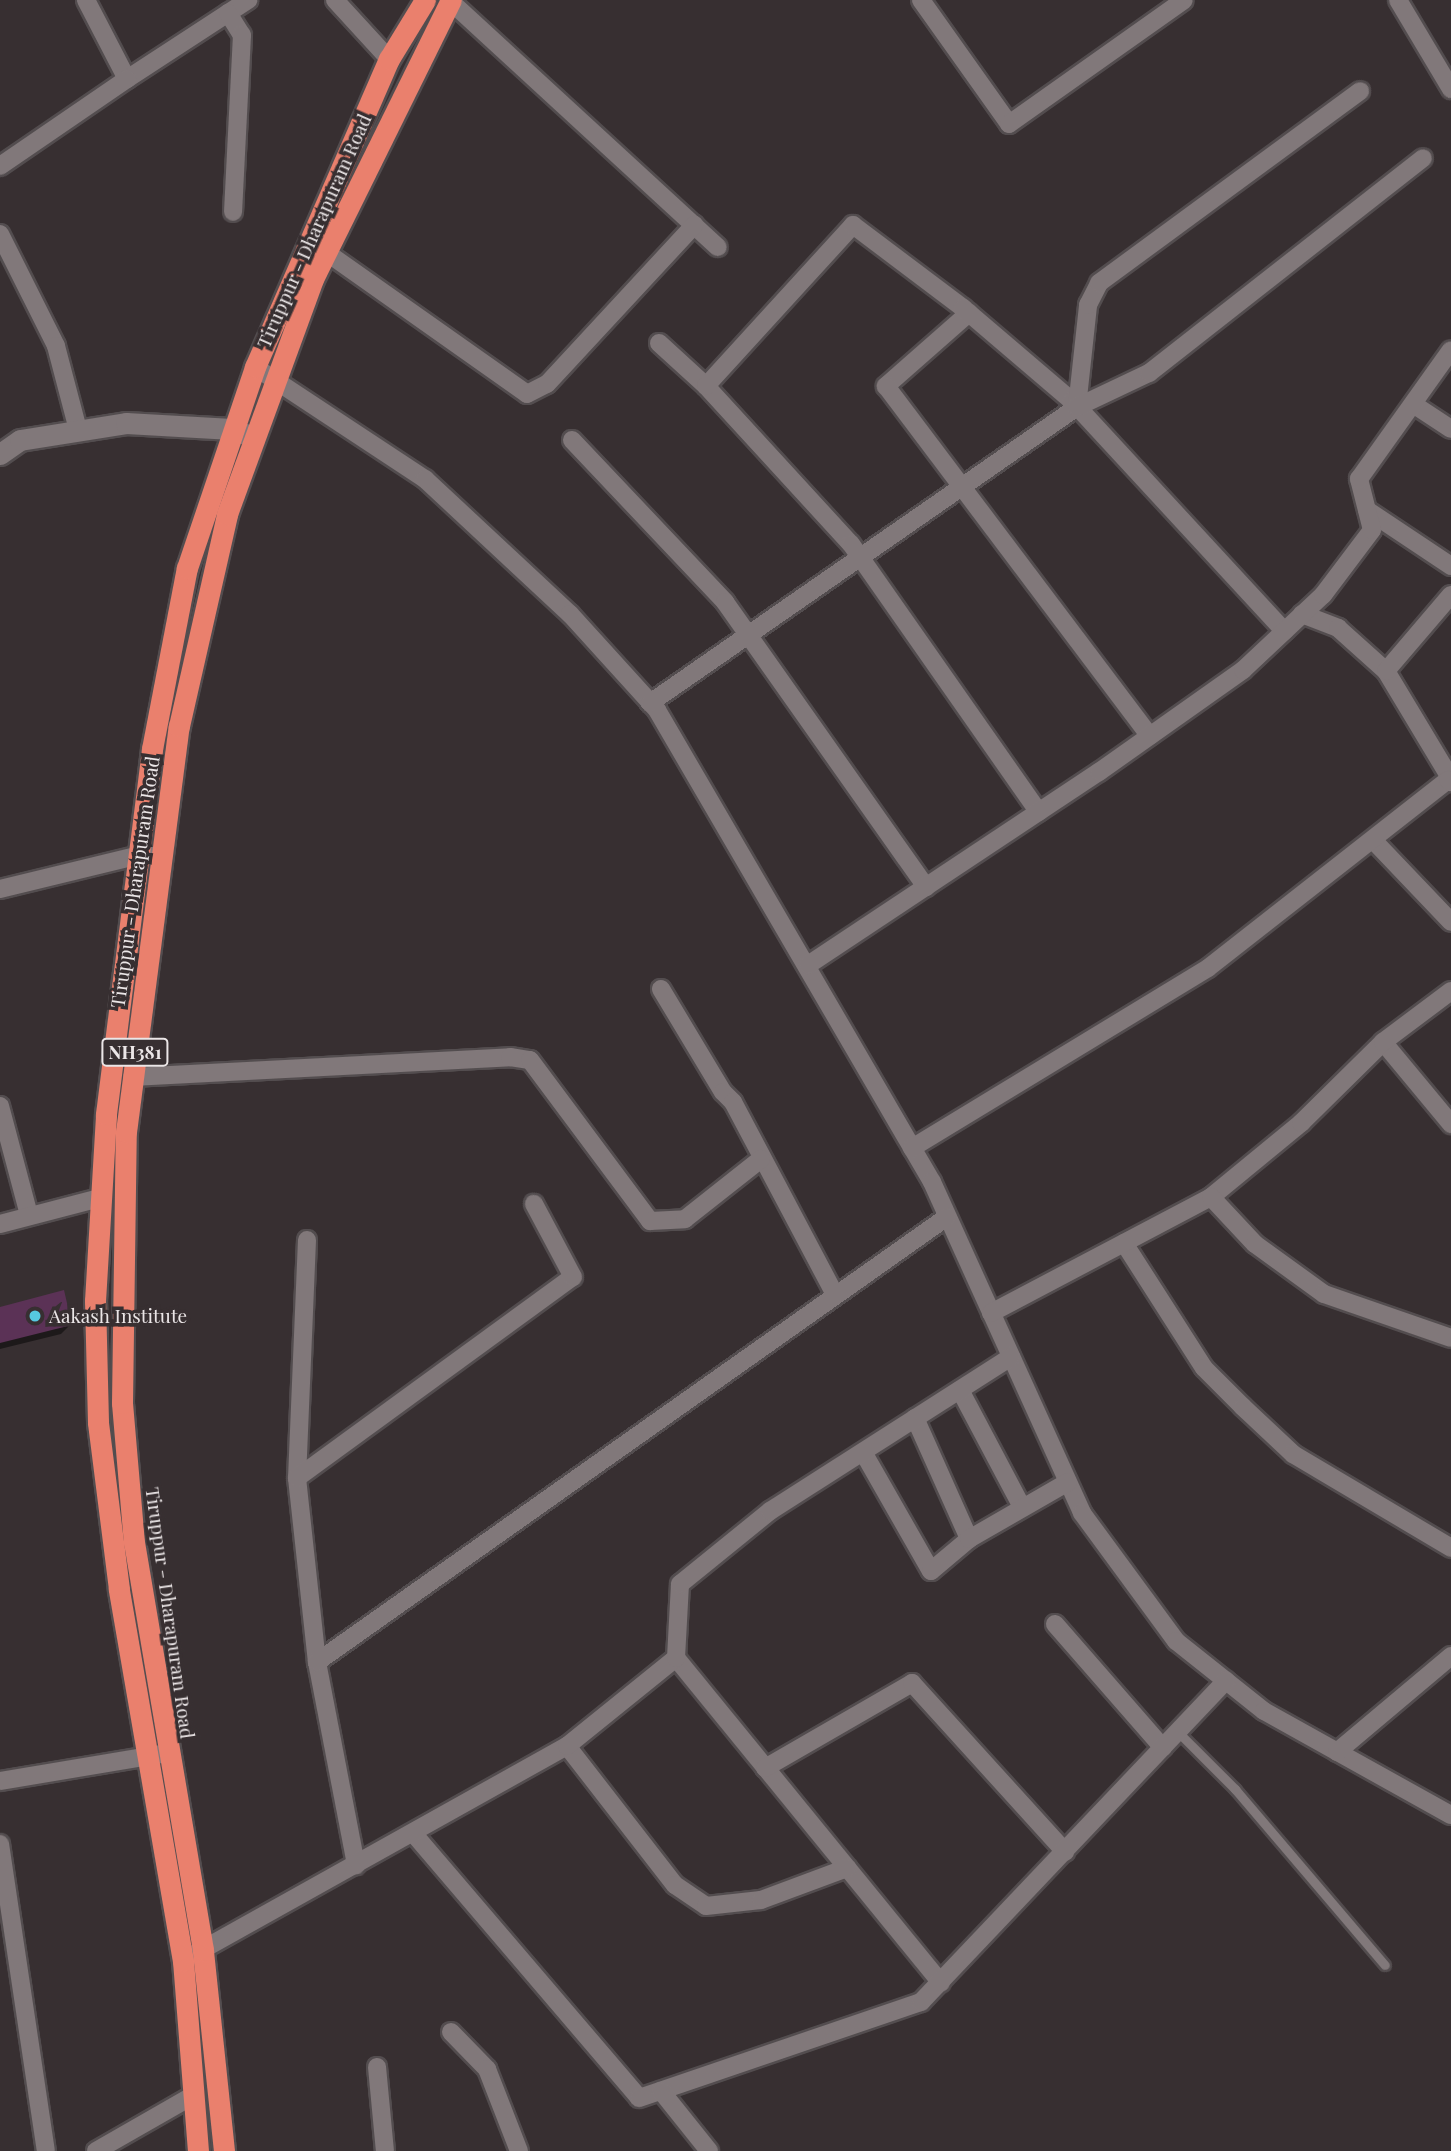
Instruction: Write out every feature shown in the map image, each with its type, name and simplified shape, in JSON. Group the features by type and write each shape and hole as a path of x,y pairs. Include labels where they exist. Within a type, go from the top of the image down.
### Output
{"highway":[{"name":"NH381","path":"198,2151 183,1961 157,1756 98,1422 95,1301 100,1198 150,856 165,665 187,568 232,429 264,373 389,59 425,0"},
{"name":"Tiruppur - Dharapuram Road","path":"224,2151 203,1950 157,1756 122,1403 121,1256 150,856 194,648 227,514 253,437 264,373 450,0"}],"street":[{"path":"86,0 127,79"},
{"path":"0,166 248,0"},
{"path":"335,0 389,59"},
{"path":"450,0 718,247"},
{"path":"921,0 1009,124 1184,0"},
{"path":"1398,0 1450,85"},
{"path":"228,13 242,35 233,212"},
{"path":"1077,407 1088,305 1099,283 1360,91"},
{"path":"650,703 1077,407 1149,373 1423,158"},
{"path":"326,252 527,394 547,384 694,225"},
{"path":"706,386 853,225 969,313 1077,407 1284,631"},
{"path":"0,234 56,346 78,430"},
{"path":"969,313 886,386 1150,736"},
{"path":"659,342 706,386 861,558 1039,812"},
{"path":"808,965 1039,812 1243,670 1323,595 1372,530 1359,479 1451,350"},
{"path":"264,373 425,479 570,614 650,703 808,965 912,1148 947,1217 1082,1513 1176,1641 1264,1711 1451,1815"},
{"path":"1413,404 1451,429"},
{"path":"0,454 20,440 126,423 232,429 253,437"},
{"path":"572,440 725,602 926,887"},
{"path":"1367,510 1451,566"},
{"path":"1386,671 1451,595"},
{"path":"912,1148 1208,968 1450,780 1386,671 1338,628 1302,614"},
{"path":"1373,840 1451,922"},
{"path":"0,889 150,856"},
{"path":"661,989 723,1092 733,1101 761,1159 835,1295"},
{"path":"991,1312 1211,1197 1301,1123 1384,1042 1451,990"},
{"path":"1384,1042 1451,1124"},
{"path":"132,1077 510,1057 530,1060 650,1221 685,1219 761,1159"},
{"path":"0,1106 29,1215"},
{"path":"1211,1197 1255,1244 1324,1294 1413,1328 1451,1338"},
{"path":"0,1224 100,1198"},
{"path":"297,1478 573,1277 534,1204"},
{"path":"317,1662 947,1217"},
{"path":"307,1240 297,1478 317,1662 356,1864"},
{"path":"1124,1243 1204,1368 1293,1454 1451,1548"},
{"path":"941,1983 676,1658 680,1584 770,1511 1011,1357"},
{"path":"960,1390 1022,1507"},
{"path":"915,1419 969,1539"},
{"path":"863,1451 931,1571 969,1539 1068,1482"},
{"path":"1055,1624 1163,1748"},
{"path":"1337,1752 1451,1656"},
{"path":"183,1961 567,1746 676,1658"},
{"path":"412,1833 639,2098 922,2002 1226,1681"},
{"path":"765,1768 912,1683 1065,1852"},
{"path":"567,1746 675,1885 706,1906 761,1900 847,1868"},
{"path":"0,1781 157,1756"},
{"path":"0,1844 46,2151"},
{"path":"451,2032 487,2069 519,2151"},
{"path":"377,2067 385,2151"},
{"path":"661,2091 709,2151"},
{"path":"96,2151 192,2096"}],"lane":[{"path":"1178,1732 1235,1789 1385,1965"}],"building":[{"name":"Aakash Institute","path":"64,1290 72,1325 0,1343 0,1307"}],"place":[{"name":"Aakash Institute","path":"35,1316"}]}
